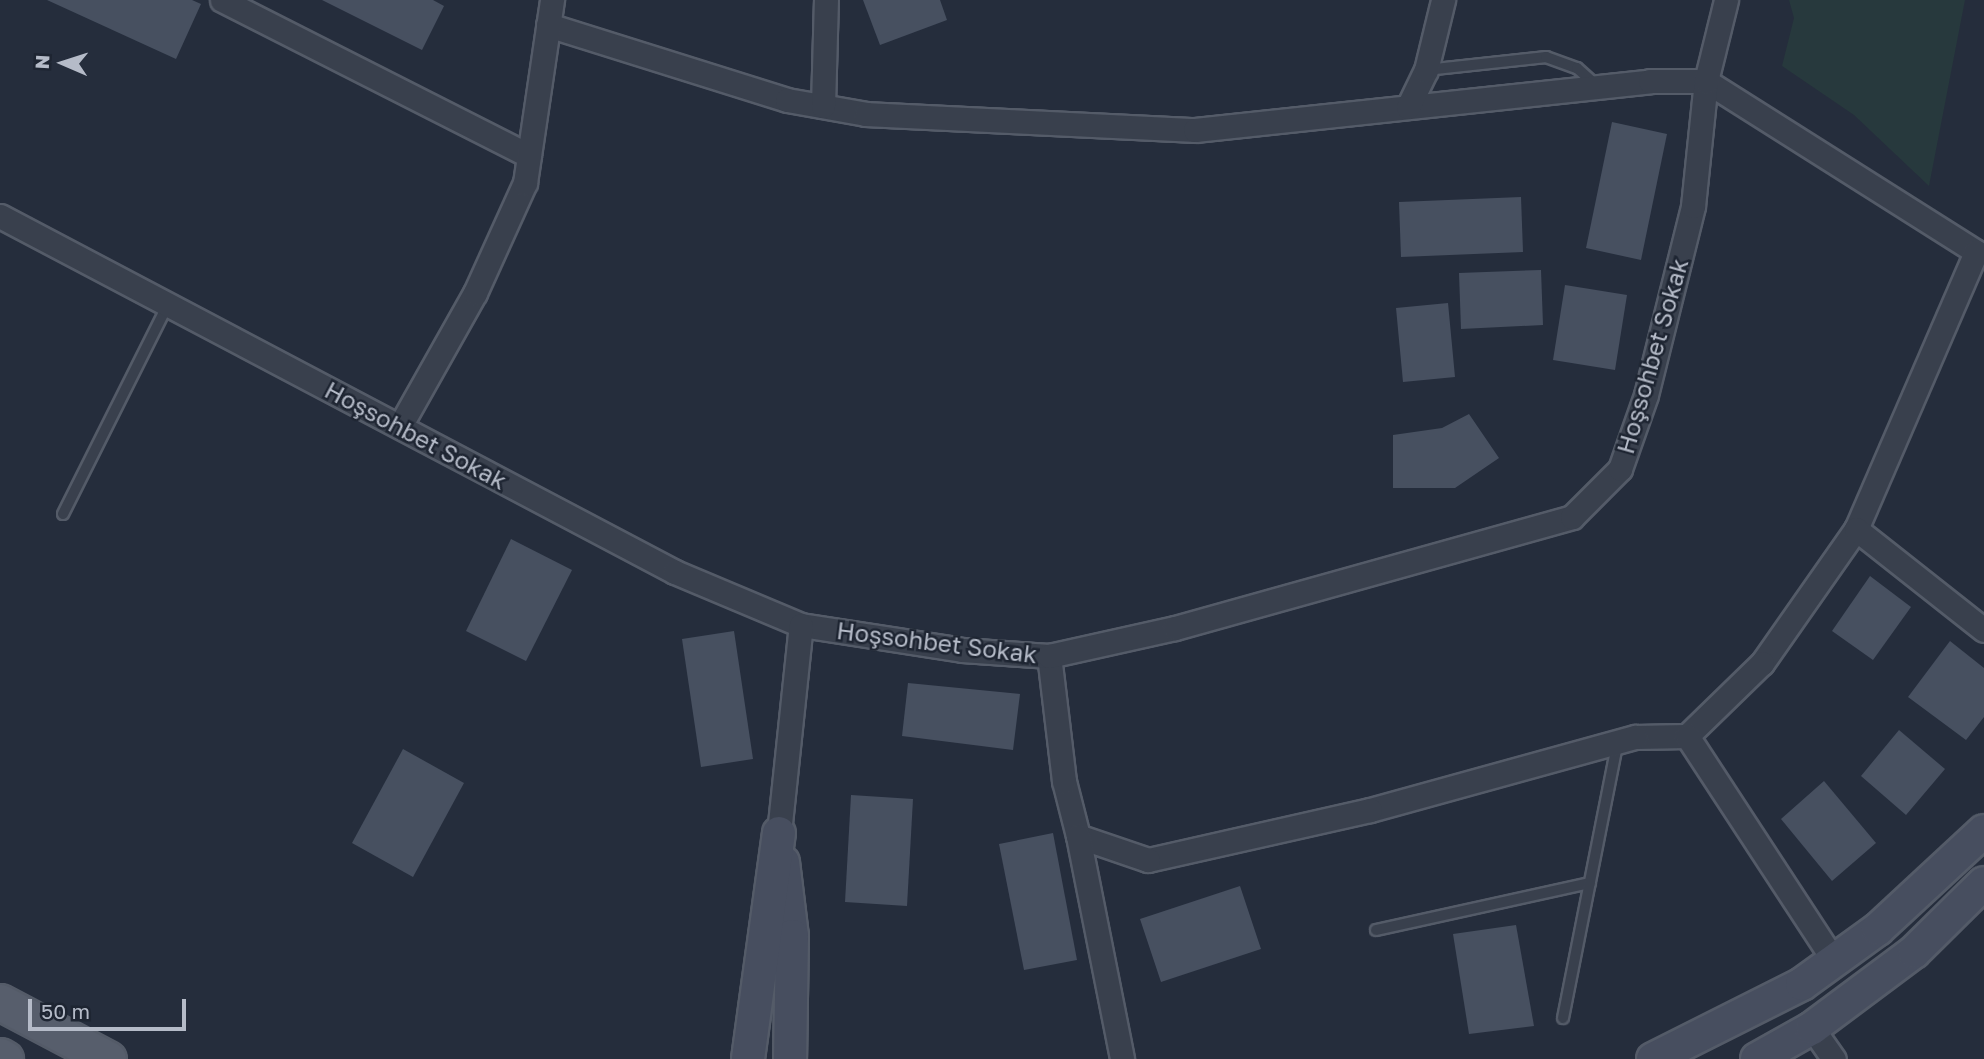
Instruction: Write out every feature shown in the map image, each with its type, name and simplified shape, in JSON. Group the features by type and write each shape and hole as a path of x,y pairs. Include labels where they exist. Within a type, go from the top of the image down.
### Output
{"main road":[{"path":"1653,1059 1802,984 1878,929 1984,831"},
{"path":"748,1059 779,833"},
{"path":"779,833 792,936 790,1059"},
{"path":"1757,1059 1812,1028 1914,952 1984,883"},
{"path":"0,1002 108,1059"},
{"path":"0,1056 5,1059"}],"street":[{"path":"222,0 529,156"},
{"path":"400,426 475,293 525,183 552,0"},
{"path":"823,106 827,0"},
{"path":"1408,107 1426,69 1443,0"},
{"name":"Hoşsohbet Sokak","path":"0,216 675,572 801,625 962,650 1049,656 1175,628 1572,517 1620,469 1646,395 1693,206 1706,81 1726,0"},
{"path":"548,25 823,106 866,114 1195,130 1598,87 1706,81 1980,255 1856,529 1762,663 1686,736 1618,741 1194,853 1148,860 1078,836"},
{"path":"1856,529 1984,630"},
{"path":"779,833 801,625"},
{"path":"1049,656 1064,781 1078,836 1122,1059"},
{"path":"1686,736 1835,961"},
{"path":"1812,1028 1833,1059"}],"lane":[{"path":"1426,69 1546,57 1577,68 1598,87"},
{"path":"63,514 168,304"},
{"path":"1563,1018 1618,741"},
{"path":"1376,930 1590,883"}],"shaded area":[{"path":"1789,0 1965,0 1929,186 1854,115 1782,66 1794,18"}],"building":[{"path":"47,0 192,0 201,4 176,59"},
{"path":"322,0 433,0 444,6 422,50"},
{"path":"863,0 940,0 947,20 880,45"},
{"path":"1612,122 1667,134 1641,260 1586,248"},
{"path":"1521,197 1523,252 1401,257 1399,202"},
{"path":"1541,270 1543,325 1461,329 1459,273"},
{"path":"1565,285 1627,295 1615,370 1553,360"},
{"path":"1448,303 1455,377 1403,382 1396,308"},
{"path":"1469,414 1499,458 1455,488 1393,488 1393,435 1442,428"},
{"path":"511,539 572,570 526,661 466,631"},
{"path":"1870,576 1911,607 1873,660 1832,631"},
{"path":"734,631 753,759 701,767 682,639"},
{"path":"1950,641 1984,668 1984,717 1966,740 1908,697"},
{"path":"908,683 1020,694 1013,750 902,736"},
{"path":"1899,730 1945,769 1906,815 1861,776"},
{"path":"403,749 464,783 413,877 352,843"},
{"path":"1824,781 1876,843 1832,881 1781,819"},
{"path":"851,795 913,799 907,906 845,902"},
{"path":"1053,833 1077,960 1024,970 999,844"},
{"path":"1240,886 1261,949 1161,982 1140,919"},
{"path":"1516,925 1534,1026 1469,1034 1453,934"}]}
